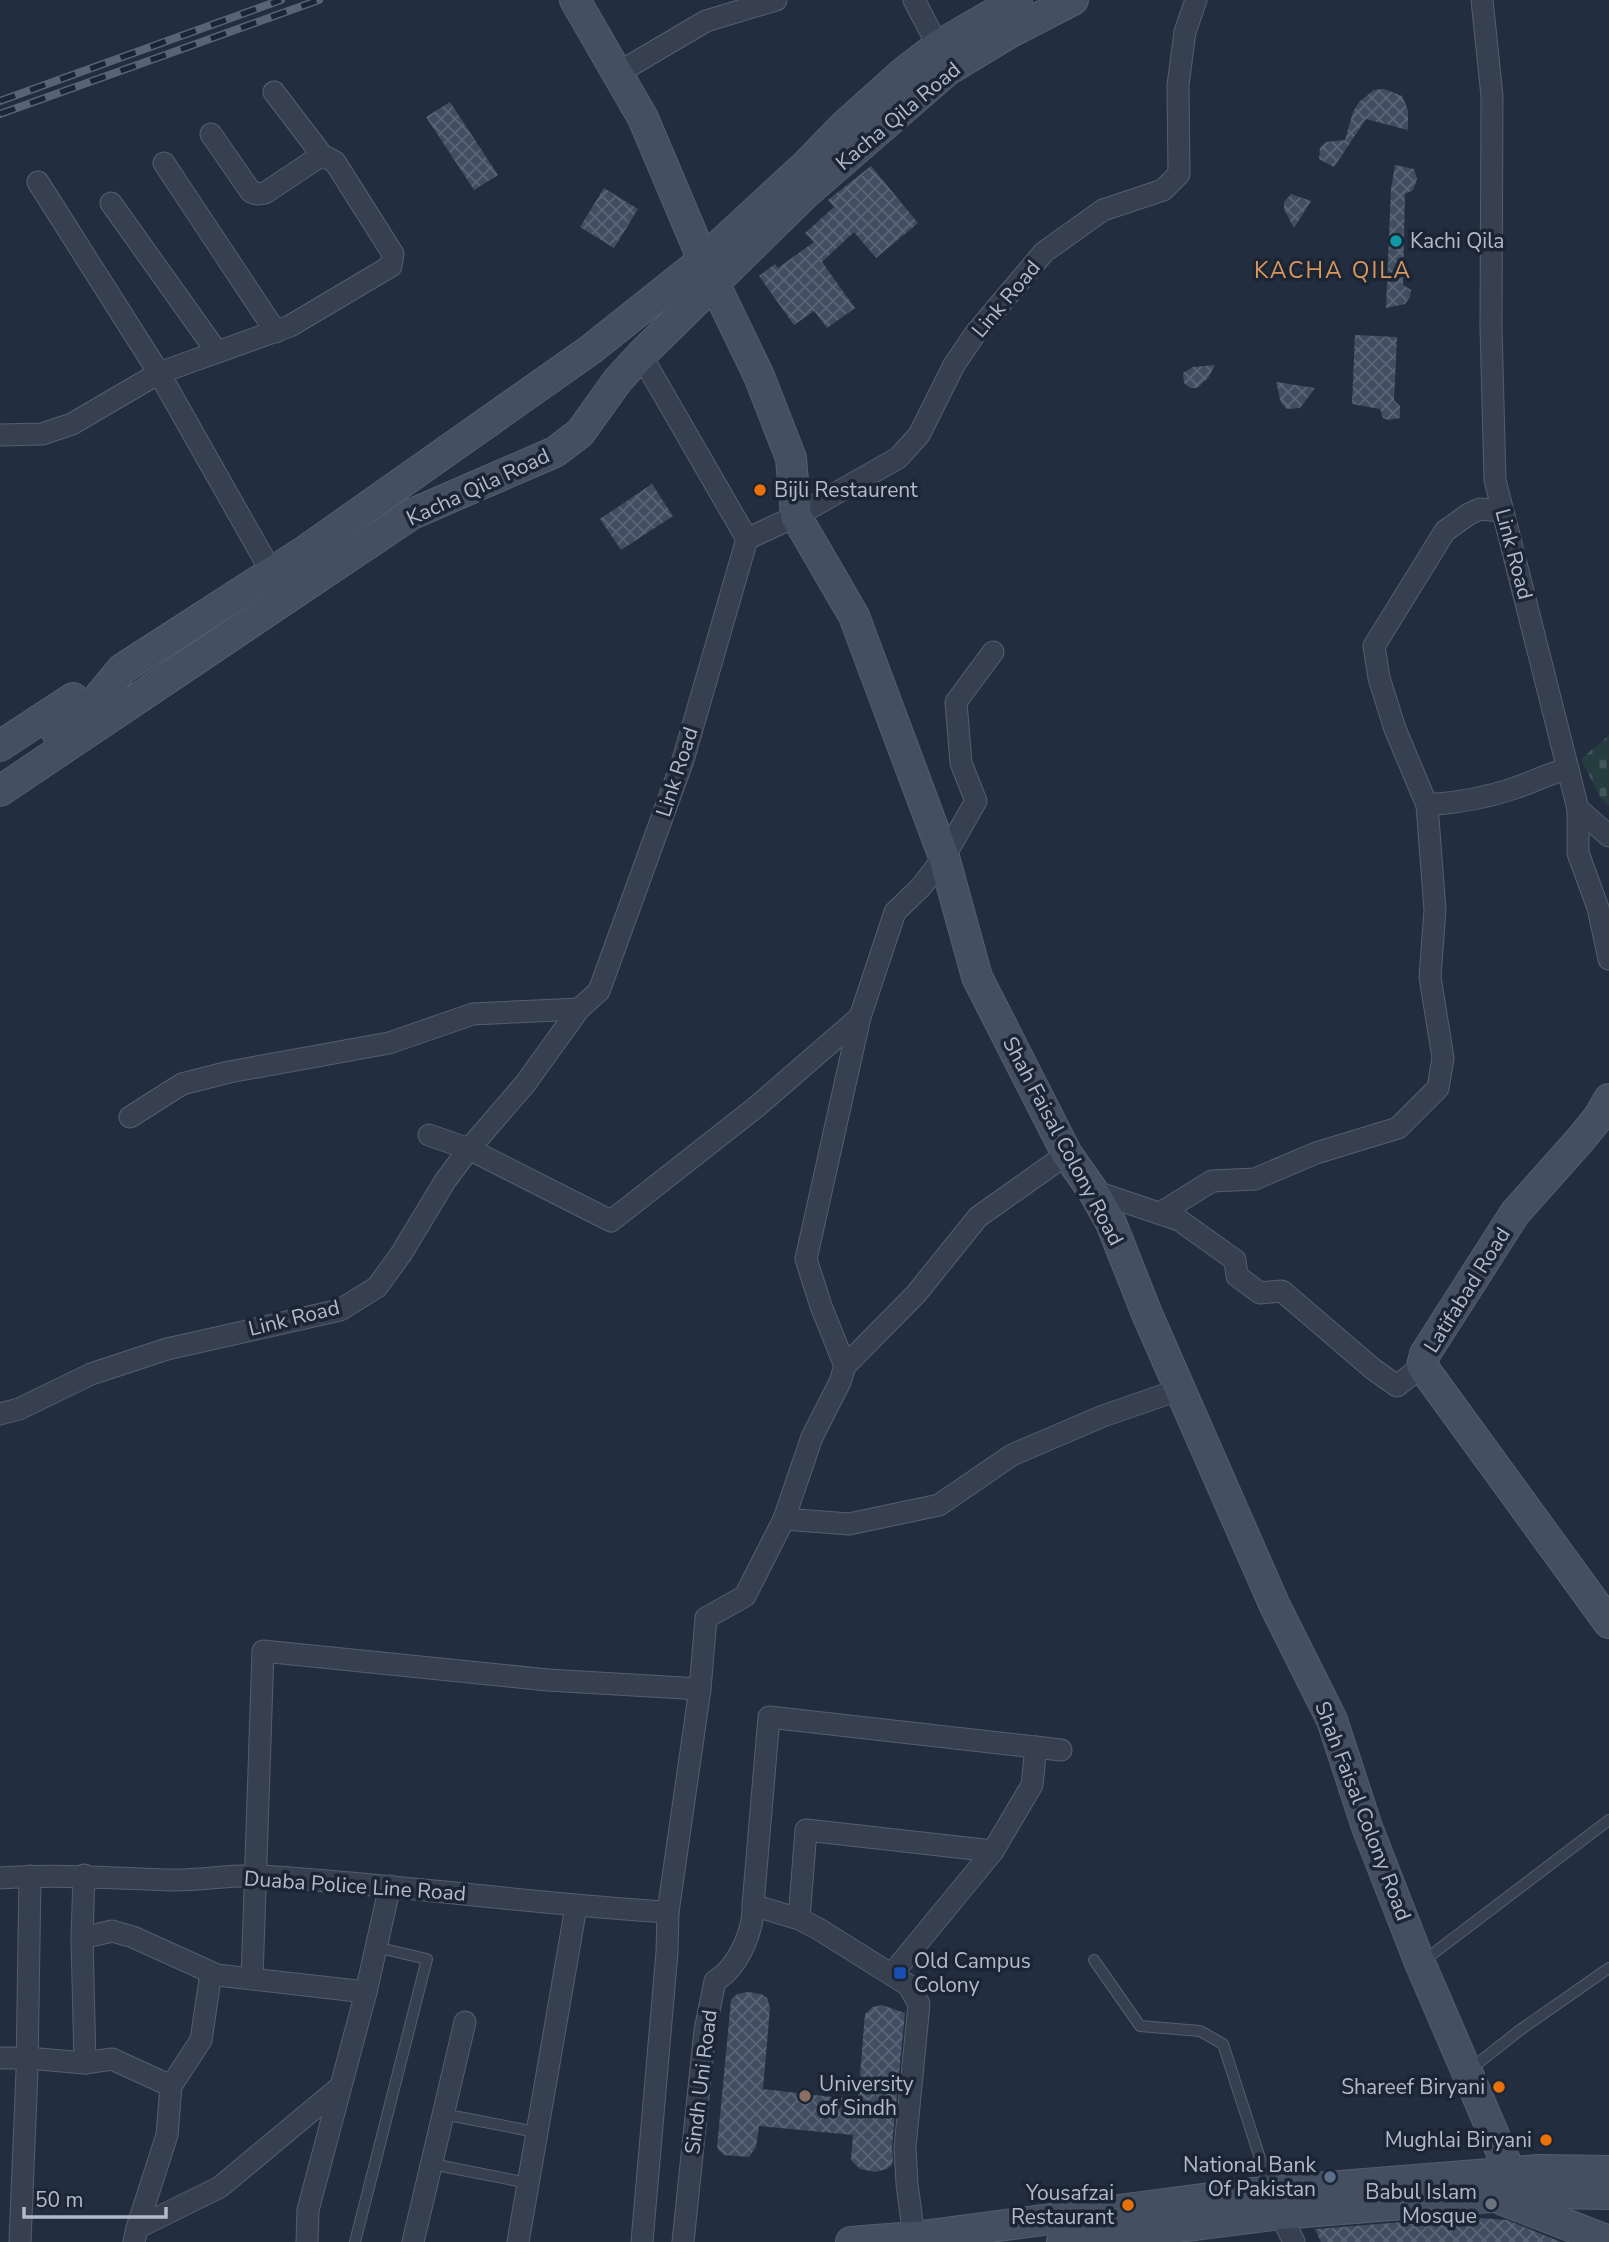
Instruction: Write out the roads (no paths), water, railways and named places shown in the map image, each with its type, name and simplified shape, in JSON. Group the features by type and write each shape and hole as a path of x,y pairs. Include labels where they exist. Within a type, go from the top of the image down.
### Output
{"street":[{"name":"Shah Faisal Colony Road","path":"575,0 643,118 759,376 791,458 796,516 816,545 854,615 944,857 976,977 1067,1154 1111,1223 1147,1314 1275,1606 1332,1720 1367,1827 1420,1963 1468,2071 1504,2185"},
{"path":"616,74 706,21 776,0"},
{"path":"914,0 937,46"},
{"name":"Kacha Qila Road","path":"0,791 412,514 555,452 580,433 618,380 710,272 806,164 844,126 937,46 1017,0"},
{"name":"Kacha Qila Road","path":"710,272 806,194 948,70 1009,33 1073,0"},
{"name":"Link Road","path":"0,1414 19,1409 91,1374 167,1349 340,1310 377,1287 401,1254 445,1181 469,1149 525,1084 579,1009 599,991 683,760 747,539 796,516 898,458 919,435 954,365 975,334 1044,253 1103,210 1163,190 1179,174 1178,85 1185,32 1196,0"},
{"name":"Link Road","path":"1482,0 1492,96 1491,327 1495,480 1578,809 1578,853 1598,908 1609,959"},
{"path":"0,435 42,434 72,424 159,373 290,326 391,266 393,254 335,162 322,155 274,92"},
{"path":"211,134 251,192 257,194 265,193 322,155"},
{"path":"164,163 276,332"},
{"path":"38,182 159,373 272,573"},
{"path":"111,203 217,352"},
{"path":"0,746 272,573 590,351 710,272"},
{"path":"590,351 587,366 590,376 601,381 618,380"},
{"path":"641,355 747,539"},
{"path":"1162,1212 1212,1181 1255,1179 1316,1153 1398,1128 1438,1088 1443,1058 1430,977 1435,910 1427,805 1395,729 1379,678 1374,646 1445,531 1480,509 1502,510"},
{"path":"845,1366 806,1259 860,1017 895,912 921,887 944,857 976,802 961,763 956,702 993,652"},
{"path":"0,768 76,717 122,668"},
{"path":"76,717 147,693"},
{"path":"1427,805 1464,802 1568,769"},
{"path":"1578,809 1609,836"},
{"path":"130,1117 182,1084 229,1072 389,1043 474,1014 579,1009"},
{"path":"429,1135 469,1149 611,1221 755,1108 860,1017"},
{"name":"Latifabad Road","path":"1609,1099 1580,1140 1514,1213 1425,1354 1422,1366 1609,1623"},
{"path":"642,2242 667,1952 668,1912 700,1689 706,1618 745,1596 784,1519 812,1437 840,1382 845,1366 916,1294 978,1217 1067,1154"},
{"path":"1093,1191 1162,1212 1179,1220 1235,1260 1237,1276 1260,1293 1282,1291 1373,1369 1397,1386 1422,1366"},
{"path":"784,1519 849,1524 939,1505 1012,1455 1103,1416 1181,1389"},
{"path":"252,1979 263,1651 548,1680 700,1689"},
{"name":"Sindh Uni Road","path":"683,2242 705,2029 715,1981 726,1975 747,1939 754,1918 769,1717 1036,1748"},
{"path":"892,1974 993,1851 1032,1785 1036,1748 1061,1751"},
{"path":"799,1919 806,1830 993,1851"},
{"path":"85,1875 82,1938 85,2063"},
{"name":"Duaba Police Line Road","path":"0,1878 85,1875 173,1880 256,1876 668,1912"},
{"path":"20,2242 30,1876"},
{"path":"307,2242 308,2210 366,1992 390,1886"},
{"path":"753,1905 799,1919 892,1974 908,1985 919,2004 905,2147 906,2184 914,2237"},
{"path":"518,2242 576,1906"},
{"path":"82,1938 112,1931 133,1937 211,1973 366,1992"},
{"path":"135,2235 167,2135 171,2086 201,2040 211,1973"},
{"path":"413,2242 465,2022"},
{"path":"0,2058 85,2063 112,2059 171,2086"},
{"path":"135,2235 220,2187 340,2087"},
{"path":"1504,2185 1539,2170 1609,2171"},
{"path":"1504,2185 1609,2241"},
{"path":"851,2242 1504,2185 1542,2193 1609,2194"},
{"path":"1062,2242 1275,2203"},
{"path":"1275,2203 1294,2242"}],"lane":[{"path":"1420,1963 1609,1820"},
{"path":"355,2242 427,1959 376,1947"},
{"path":"1094,1960 1140,2026 1200,2031 1223,2044 1275,2203"},
{"path":"1468,2071 1520,2030 1609,1968"},
{"path":"443,2114 536,2132"},
{"path":"432,2164 528,2183"}],"railway":[{"path":"0,101 281,0"},
{"path":"0,114 319,0"}],"place":[{"name":"Kachi Qila","path":"1396,241"},
{"name":"Bijli Restaurent","path":"760,490"},
{"name":"Old Campus Colony","path":"900,1973"},
{"name":"Shareef Biryani","path":"1499,2087"},
{"name":"University of Sindh","path":"805,2096"},
{"name":"Mughlai Biryani","path":"1546,2140"},
{"name":"National Bank Of Pakistan","path":"1330,2177"},
{"name":"Babul Islam Mosque","path":"1491,2204"},
{"name":"Yousafzai Restaurant","path":"1128,2205"}],"district":[{"name":"KACHA QILA","path":"1333,270"}]}
